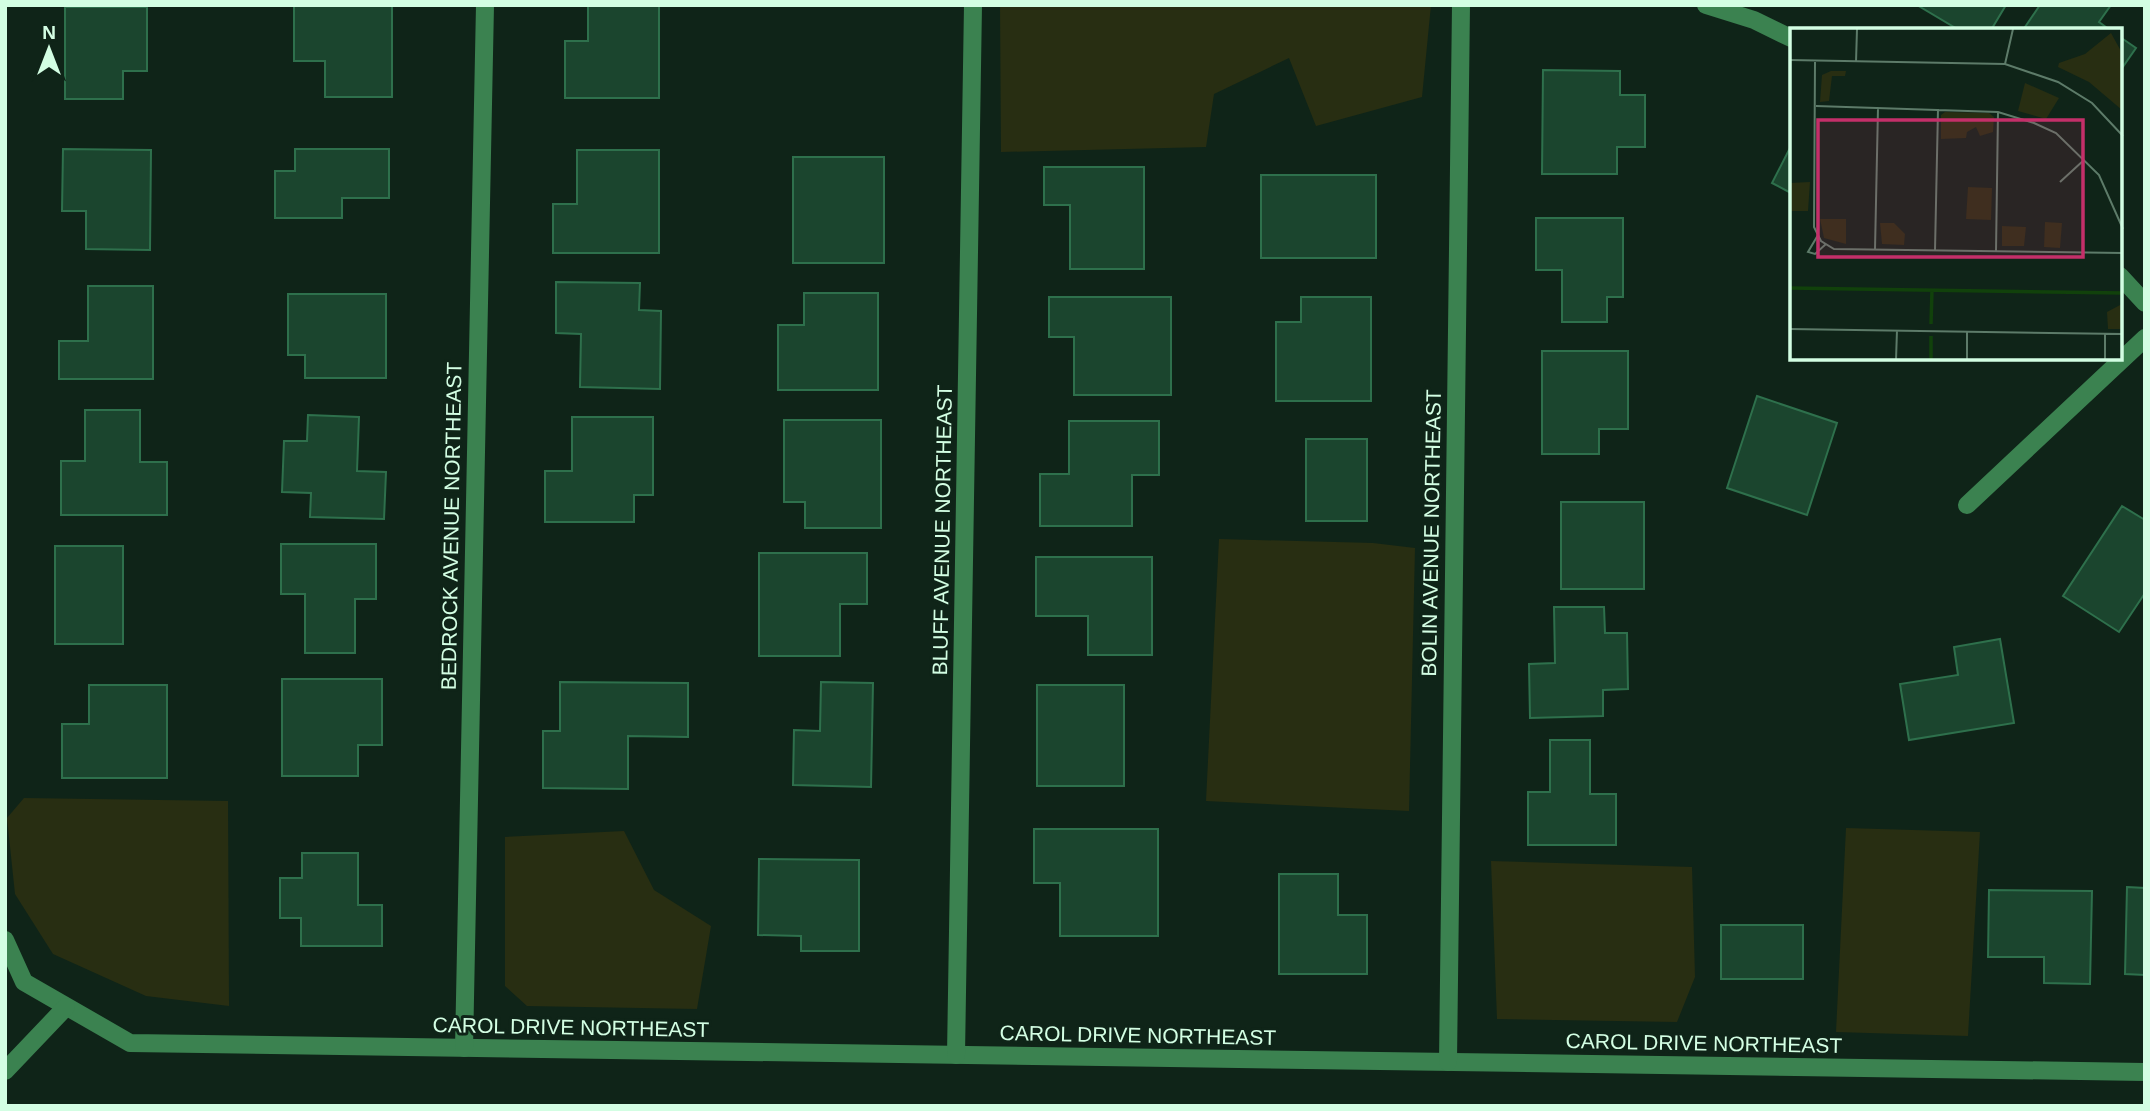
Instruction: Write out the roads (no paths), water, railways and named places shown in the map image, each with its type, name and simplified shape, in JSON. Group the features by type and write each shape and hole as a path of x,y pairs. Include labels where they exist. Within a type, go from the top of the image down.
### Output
{"street":[{"name":"BEDROCK AVENUE NORTHEAST","path":"464,1048 485,5"},
{"name":"BLUFF AVENUE NORTHEAST","path":"956,1055 973,5"},
{"name":"BOLIN AVENUE NORTHEAST","path":"1448,1062 1461,5"},
{"path":"1706,5 1754,20 1790,38"},
{"path":"2122,278 2145,303"},
{"path":"2122,360 2145,338"},
{"path":"1967,505 2122,360"},
{"path":"5,940 24,982 66,1007 5,1071"},
{"name":"CAROL DRIVE NORTHEAST","path":"66,1007 130,1043 2145,1072"}]}
